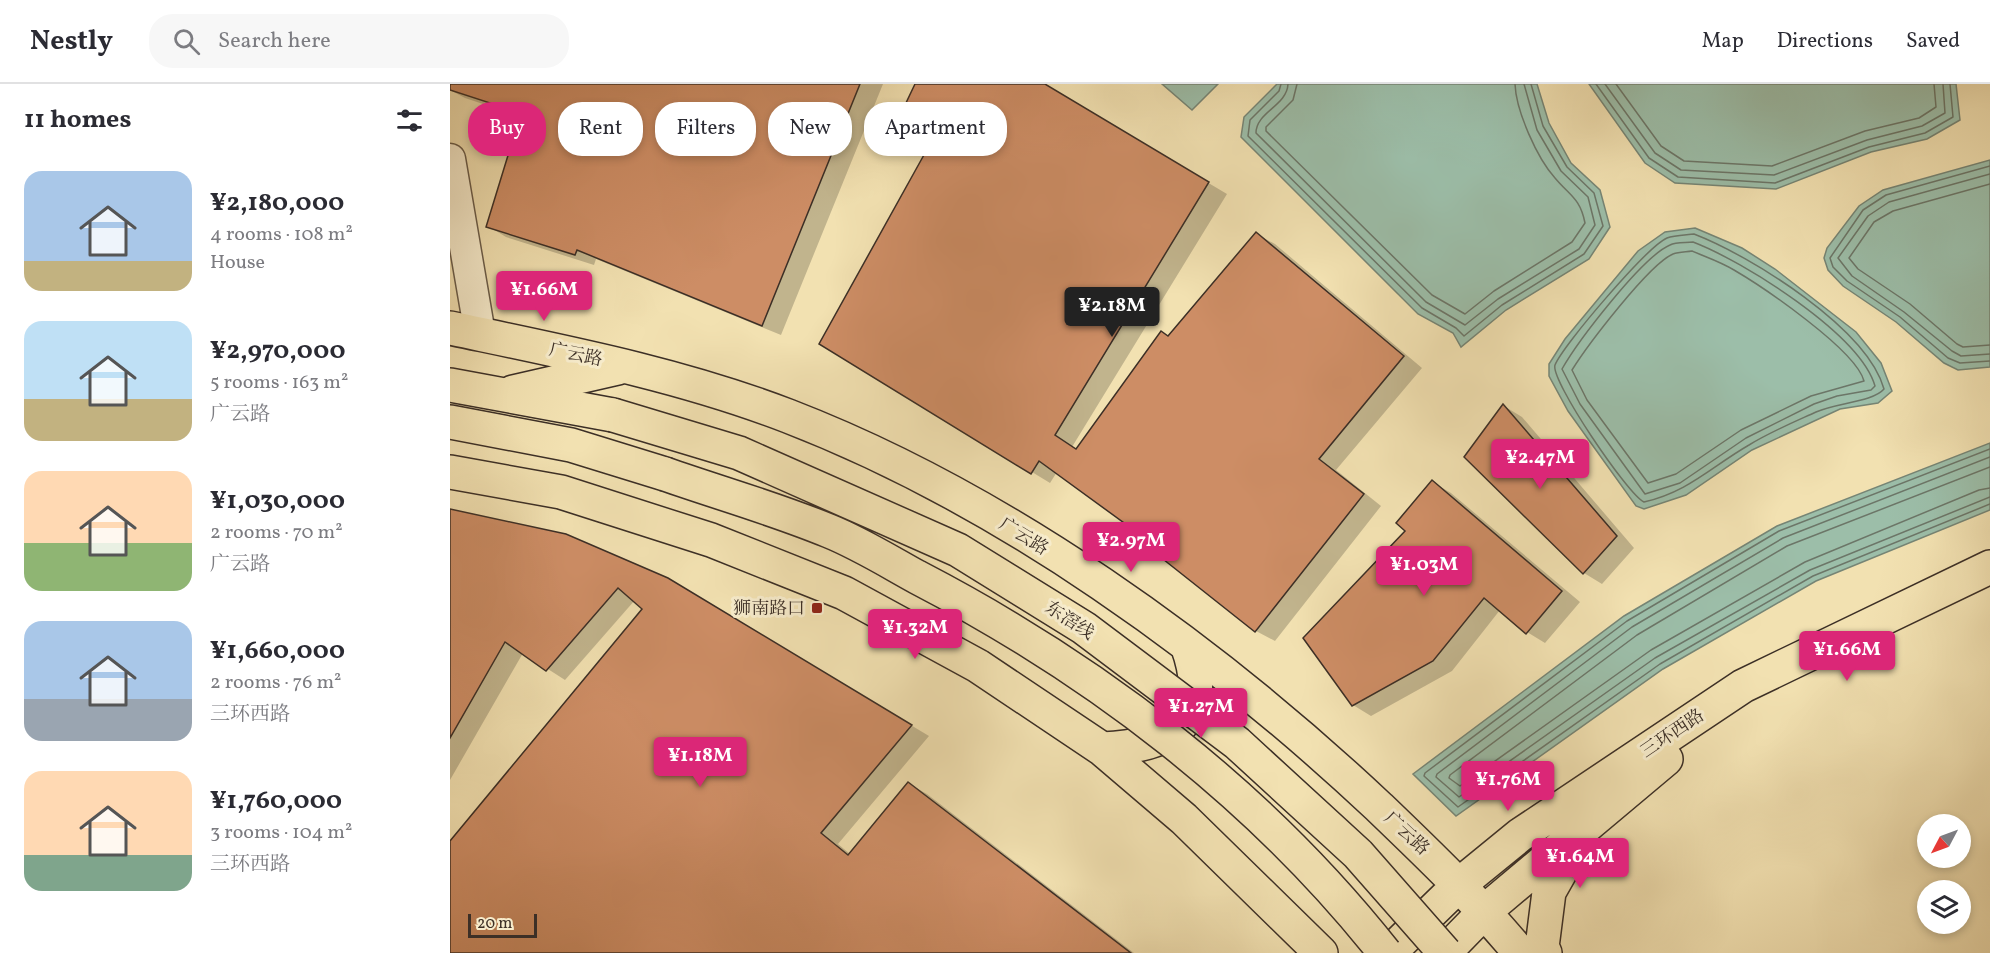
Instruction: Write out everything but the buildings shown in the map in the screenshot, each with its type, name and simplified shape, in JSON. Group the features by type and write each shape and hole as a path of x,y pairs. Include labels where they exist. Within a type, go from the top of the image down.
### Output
{"main road":[{"name":"广云路","path":"465,331 628,365 787,416 908,469 1005,525 1126,600 1268,707 1460,884 1520,953"},
{"path":"450,385 500,395 628,365"},
{"name":"东滘线","path":"500,395 614,415 739,453 958,550 1084,628 1237,743 1358,854 1445,953"},
{"path":"450,422 571,445 665,474 830,531 956,597 1055,657 1142,718 1209,769 1285,840 1387,953"},
{"path":"450,472 561,492 711,540 844,593 978,666 1102,749 1184,819 1321,953"},
{"name":"三环西路","path":"1387,953 1460,884 1520,835 1743,686 1990,567"},
{"name":"三环西路","path":"1445,953 1485,911 1683,745 1751,700 1990,584"},
{"path":"1102,749 1136,748 1159,741 1178,728 1192,706 1196,684 1194,665 1186,645"},
{"path":"1545,953 1542,947 1549,892 1586,826"}],"street":[{"path":"450,159 465,331"}],"water":[{"path":"1162,84 1218,84 1192,110"},
{"path":"1277,84 1537,84 1549,123 1571,163 1600,190 1610,227 1589,259 1506,310 1461,347 1453,333 1418,314 1241,137 1244,117"},
{"path":"1589,84 1956,84 1960,120 1927,139 1871,152 1776,189 1675,183 1645,163"},
{"path":"1990,160 1990,367 1958,370 1944,363 1896,322 1843,286 1828,270 1824,258 1827,248 1859,206 1883,190"},
{"path":"1695,228 1742,248 1775,269 1856,332 1881,363 1892,391 1878,403 1840,409 1752,450 1686,495 1644,509 1636,506 1568,411 1549,376 1549,364 1565,339 1638,251 1665,232"},
{"path":"1990,443 1990,510 1816,581 1663,669 1456,816 1413,774 1624,616 1777,526"}],"place":[{"name":"狮南路口","path":"817,608"}]}
